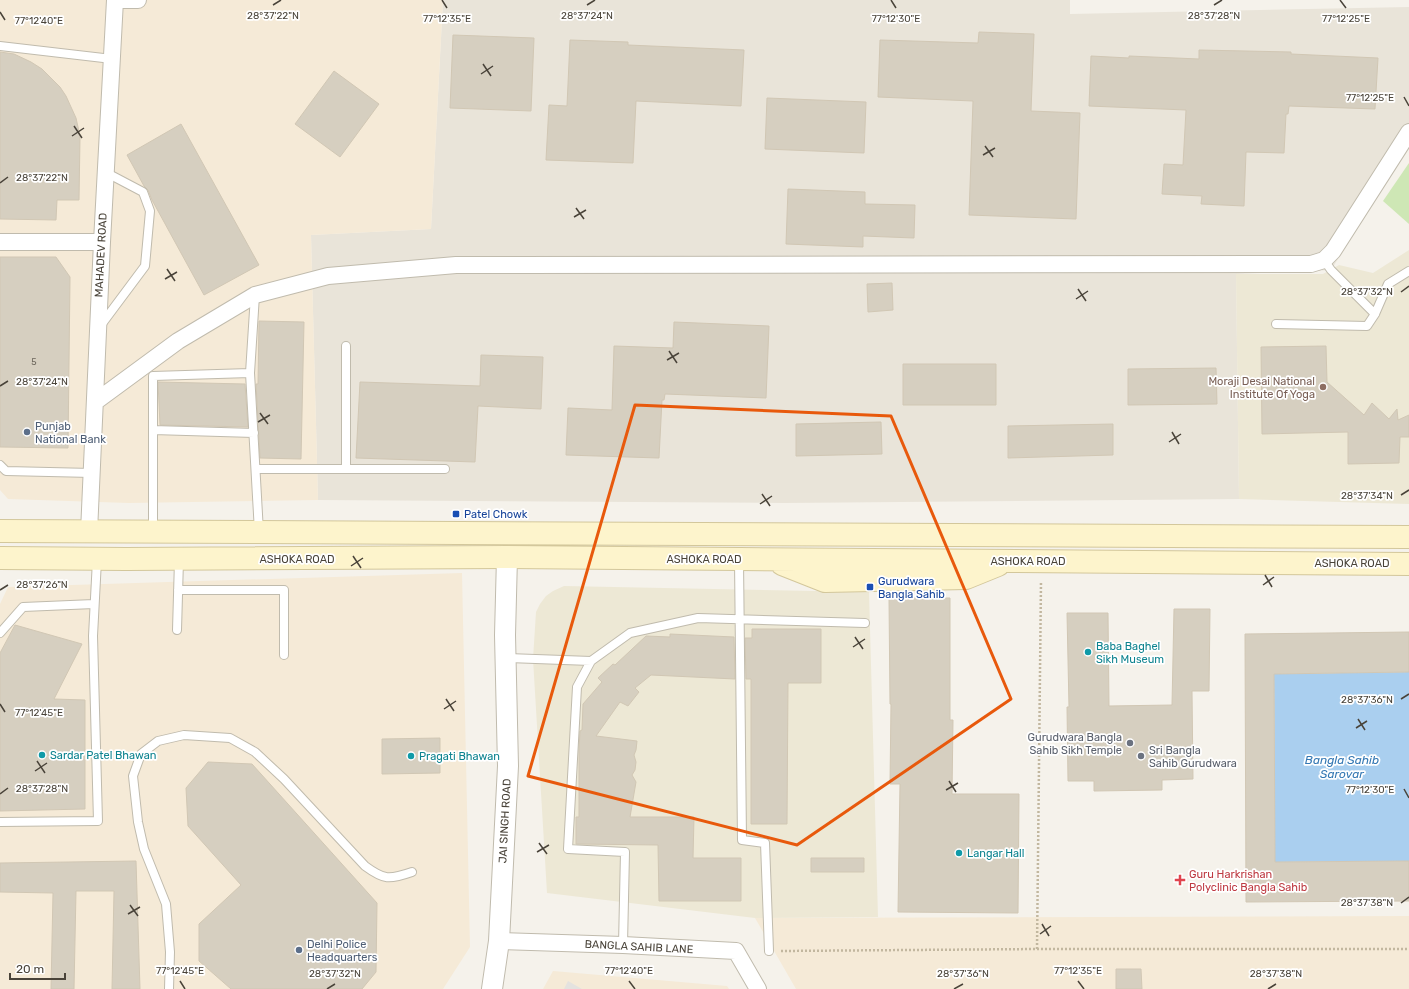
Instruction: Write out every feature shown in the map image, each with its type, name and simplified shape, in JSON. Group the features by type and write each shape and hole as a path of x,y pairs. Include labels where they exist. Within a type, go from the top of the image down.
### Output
{"main road":[{"path":"0,531 1409,537"},
{"name":"ASHOKA ROAD","path":"0,558 179,559 507,557 739,559 769,560 825,581 966,578 1006,561 1409,564"}],"street":[{"name":"MAHADEV ROAD","path":"89,532 105,172 115,0 138,0"},
{"path":"95,402 178,341 255,295 328,276 456,265 1311,264 1324,260 1333,251 1409,132"},
{"path":"0,242 102,242"},
{"name":"JAI SINGH ROAD","path":"492,989 499,941 508,766 506,658 507,557"},
{"name":"BANGLA SAHIB LANE","path":"499,941 623,945 736,952 758,989"}],"lane":[{"path":"0,46 112,59"},
{"path":"98,329 145,266 150,211 143,192 105,172"},
{"path":"1324,260 1331,270 1375,314"},
{"path":"1276,324 1367,326 1375,314 1388,284 1409,271"},
{"path":"255,295 250,373 259,533"},
{"path":"346,346 346,469"},
{"path":"153,532 153,376 250,373"},
{"path":"153,430 254,433"},
{"path":"0,465 6,471 92,473"},
{"path":"256,469 445,469"},
{"path":"0,822 98,821 93,636 97,559"},
{"path":"177,630 179,559"},
{"path":"739,559 742,840 765,843 769,951"},
{"path":"178,590 284,590 284,655"},
{"path":"0,633 22,608 94,604"},
{"path":"623,945 625,852 568,849 577,687 591,661 630,632 698,618 865,623"},
{"path":"506,658 591,661"},
{"path":"169,989 170,952 166,904 144,849 138,822 133,776 141,754 158,741 184,735 230,738 255,752 284,779 365,866 378,875 395,878 412,872"}],"path":[{"path":"1037,949 1042,561"},
{"path":"769,951 1409,949"}],"highlighted area":[{"path":"635,405 891,416 1011,699 797,845 528,776"}],"shaded area":[{"path":"0,0 443,0 431,229 311,235 318,500 129,503 8,499 0,490"},
{"path":"443,0 1070,0 1070,14 1409,7 1409,147 1331,270 1236,274 1239,499 784,503 318,500 311,235 431,229"},
{"name":"Moraji Desai National Institute Of Yoga","path":"1409,250 1409,504 1239,499 1236,274 1323,274 1339,265 1373,273"},
{"path":"462,573 470,947 443,989 0,989 0,604 8,587"},
{"path":"564,586 869,592 878,917 755,918 547,893 533,659 536,612 546,596"},
{"path":"1409,916 1409,989 796,989 755,918"},
{"path":"553,971 727,986 729,989 543,989"},
{"path":"568,981 582,989 564,989"}],"green space":[{"path":"1409,163 1409,224 1383,201"}],"water":[{"name":"Bangla Sahib Sarovar","path":"1409,672 1409,861 1275,862 1274,674"}],"building":[{"path":"979,32 1034,34 1031,111 1080,113 1076,219 969,215 973,101 878,97 880,40 978,43"},
{"path":"453,35 534,38 531,111 450,108"},
{"path":"570,40 628,42 628,45 744,50 741,106 636,101 633,163 546,160 549,105 567,106"},
{"path":"1199,50 1291,52 1291,54 1378,58 1375,109 1289,106 1288,114 1286,114 1284,153 1246,152 1244,206 1201,204 1202,196 1162,194 1164,164 1183,165 1186,110 1089,106 1091,56 1199,59"},
{"path":"0,52 14,54 42,69 60,87 66,96 76,118 80,136 79,200 57,200 56,220 0,219"},
{"path":"334,71 379,104 340,157 295,124"},
{"path":"767,98 866,102 864,153 765,149"},
{"path":"181,124 259,265 204,295 148,190 144,186 127,155"},
{"path":"788,189 865,192 865,204 915,205 914,238 863,236 863,247 786,244"},
{"path":"0,257 56,257 70,277 68,448 0,447"},
{"path":"892,283 893,310 868,312 867,284"},
{"path":"259,321 304,322 301,459 260,458 256,384 258,384"},
{"path":"674,322 769,326 766,398 665,394 664,400 662,400 659,458 566,455 568,408 612,410 614,346 673,348"},
{"path":"1326,346 1327,382 1364,415 1372,403 1389,419 1397,409 1398,420 1409,415 1409,437 1400,437 1399,463 1348,464 1348,432 1262,434 1261,347"},
{"path":"481,355 543,357 541,409 478,406 475,462 356,458 360,382 480,386"},
{"path":"903,364 996,364 996,405 903,405"},
{"path":"1216,368 1217,404 1128,405 1128,369"},
{"path":"158,382 245,384 248,427 160,425"},
{"path":"881,422 882,454 796,456 796,424"},
{"path":"1113,424 1113,455 1008,458 1008,426"},
{"path":"889,598 950,598 950,720 953,720 952,794 1019,794 1018,913 898,912 900,784 890,784 891,704"},
{"path":"1174,609 1210,609 1209,691 1192,691 1193,779 1162,780 1162,790 1094,791 1094,781 1068,781 1067,707 1069,707 1067,613 1108,613 1109,706 1172,705"},
{"name":"Sardar Patel Bhawan","path":"15,625 82,644 54,699 85,700 85,809 0,811 0,653"},
{"path":"752,629 821,629 821,683 788,683 787,824 751,824 751,679 746,679 745,638 752,638"},
{"path":"1409,632 1409,672 1274,674 1275,862 1409,861 1409,901 1246,902 1245,634"},
{"path":"670,634 734,637 735,679 651,675 635,688 639,692 628,706 620,702 596,736 637,741 634,755 636,762 635,770 632,775 636,782 630,817 694,817 693,858 741,858 741,901 659,901 658,845 576,844 576,817 579,817 579,750 580,731 582,730 583,704 602,682 598,678 613,664 615,665 646,636 670,637"},
{"name":"Pragati Bhawan","path":"440,738 440,773 382,774 382,739"},
{"name":"Delhi Police Headquarters","path":"208,762 252,764 377,903 376,972 362,989 231,989 199,961 199,924 241,885 188,826 186,788"},
{"path":"811,858 864,858 864,872 811,872"},
{"path":"136,861 140,989 112,989 114,891 76,891 74,989 51,989 53,893 0,892 0,863"},
{"path":"1116,969 1141,969 1142,989 1116,989"}],"place":[{"name":"Moraji Desai National Institute Of Yoga","path":"1323,387"},
{"name":"Punjab National Bank","path":"27,432"},
{"name":"Patel Chowk","path":"456,514"},
{"name":"Gurudwara Bangla Sahib","path":"870,587"},
{"name":"Baba Baghel Sikh Museum","path":"1088,652"},
{"name":"Gurudwara Bangla Sahib Sikh Temple","path":"1130,743"},
{"name":"Sardar Patel Bhawan","path":"42,755"},
{"name":"Pragati Bhawan","path":"411,756"},
{"name":"Sri Bangla Sahib Gurudwara","path":"1141,756"},
{"name":"Langar Hall","path":"959,853"},
{"name":"Guru Harkrishan Polyclinic Bangla Sahib","path":"1180,880"},
{"name":"Delhi Police Headquarters","path":"299,950"}]}
